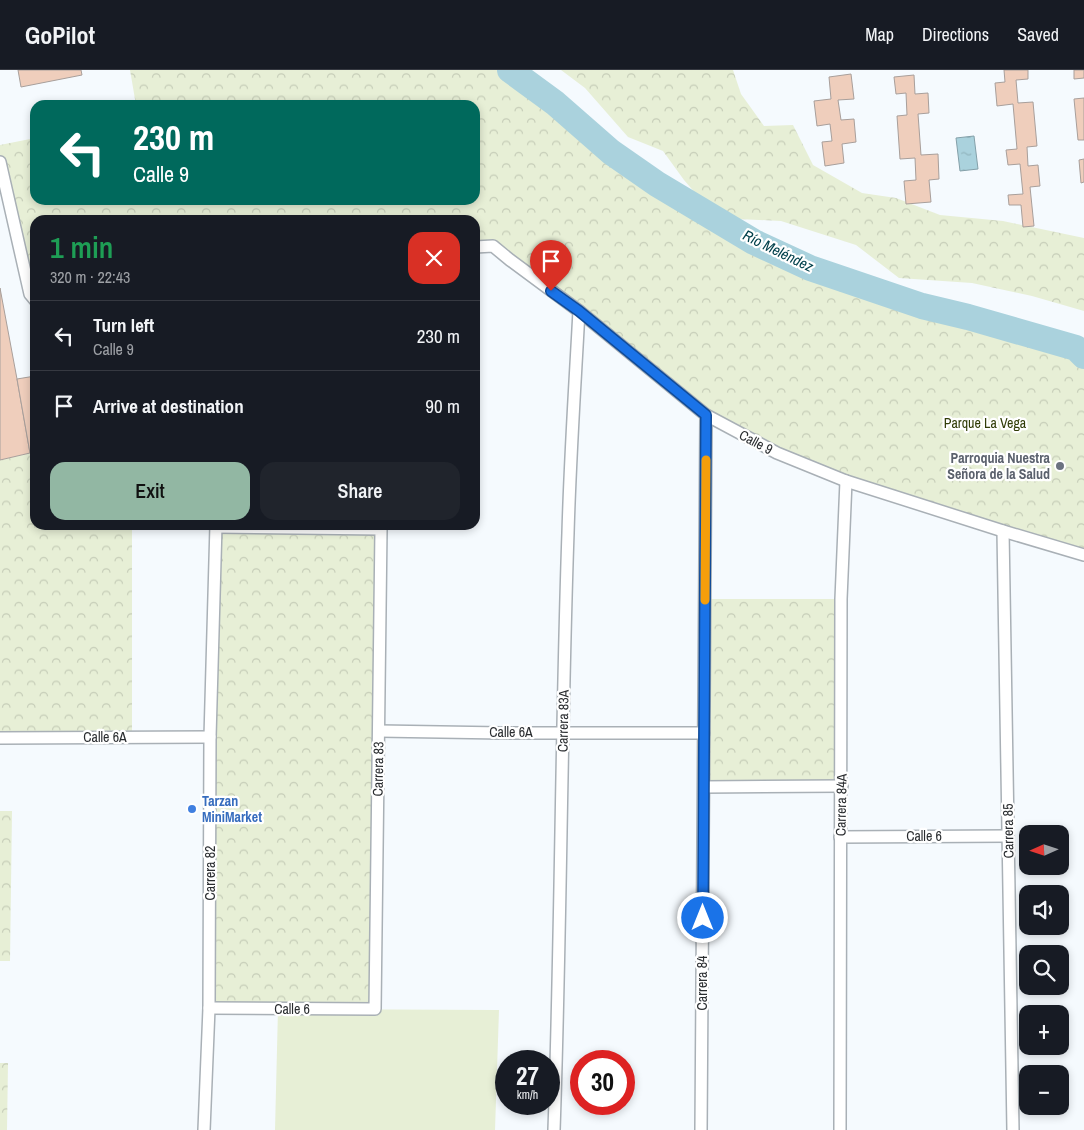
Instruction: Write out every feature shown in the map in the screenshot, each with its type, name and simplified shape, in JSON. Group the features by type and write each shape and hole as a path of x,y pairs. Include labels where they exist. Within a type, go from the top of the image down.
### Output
{"street":[{"path":"0,162 30,294"},
{"name":"Calle 9","path":"480,247 493,246 579,311 706,415 777,453 846,481 1084,555"},
{"name":"Carrera 83A","path":"554,1130 568,532 579,311"},
{"name":"Carrera 84","path":"701,1130 706,415"},
{"name":"Carrera 84A","path":"840,1130 842,599 846,481"},
{"name":"Carrera 82","path":"204,1130 209,1008 210,738 216,530"},
{"name":"Carrera 83","path":"376,1009 380,530"},
{"name":"Carrera 85","path":"1003,531 1013,1130"},
{"name":"Calle 6A","path":"379,731 704,733"},
{"name":"Calle 6A","path":"0,738 210,738"},
{"path":"704,786 842,786"},
{"name":"Calle 6","path":"840,837 1008,836"},
{"name":"Calle 6","path":"209,1008 376,1009"}],"green space":[{"name":"Parque La Vega","path":"130,70 510,70 555,103 611,152 657,184 754,242 811,268 922,306 1076,348 1084,356 1084,555 846,481 706,415 493,246 480,247 480,215 30,215 30,280 0,162 0,145 30,139 30,205 480,205 480,100 135,100"},
{"path":"561,70 733,70 741,94 764,126 793,125 813,165 862,193 896,198 940,215 1003,221 1084,238 1084,311 1032,296 972,283 899,278 856,245 781,221 717,218 684,180 663,151 628,137 585,88"},
{"path":"30,453 30,530 132,530 132,737 0,738 0,460"},
{"path":"216,530 381,530 375,1009 209,1008"},
{"path":"705,599 841,599 842,786 704,787"},
{"path":"0,811 12,811 10,961 0,961"},
{"path":"278,1009 499,1010 498,1050 495,1050 495,1130 275,1130"},
{"path":"0,1063 8,1063 7,1130 0,1130"}],"water":[{"path":"974,136 978,169 960,171 956,138"}],"building":[{"path":"18,70 81,70 82,75 21,87"},
{"path":"1004,70 1028,70 1028,79 1016,80 1018,103 1033,102 1037,146 1027,147 1028,166 1038,165 1040,186 1030,187 1034,226 1023,227 1021,205 1009,205 1008,195 1023,194 1020,164 1008,165 1006,150 1017,149 1013,104 997,106 995,83 1005,82"},
{"path":"1074,70 1084,70 1084,78 1074,79"},
{"path":"851,74 854,99 838,100 841,120 854,119 856,142 842,144 844,163 825,166 822,142 832,141 830,124 817,126 814,101 831,99 829,77"},
{"path":"914,75 915,94 928,93 929,113 918,114 921,155 938,154 939,179 929,180 931,202 906,204 904,181 916,180 915,158 900,159 897,116 907,115 906,93 896,94 894,77"},
{"path":"1084,98 1084,140 1078,140 1074,99"},
{"path":"1084,159 1084,182 1081,183 1079,160"},
{"path":"0,288 30,453 0,460"},
{"path":"30,377 30,453 17,379"}],"waterway":[{"name":"Río Meléndez","path":"510,70 555,103 611,152 657,184 754,242 810,268 922,306 1076,348 1084,356"}],"slow traffic":[{"path":"705,600 706,460"}],"place":[{"name":"Parroquia Nuestra Señora de la Salud","path":"1060,466"},
{"name":"Tarzan MiniMarket","path":"192,809"}],"route":[{"path":"551,291 579,311 706,415 703,918"}]}
